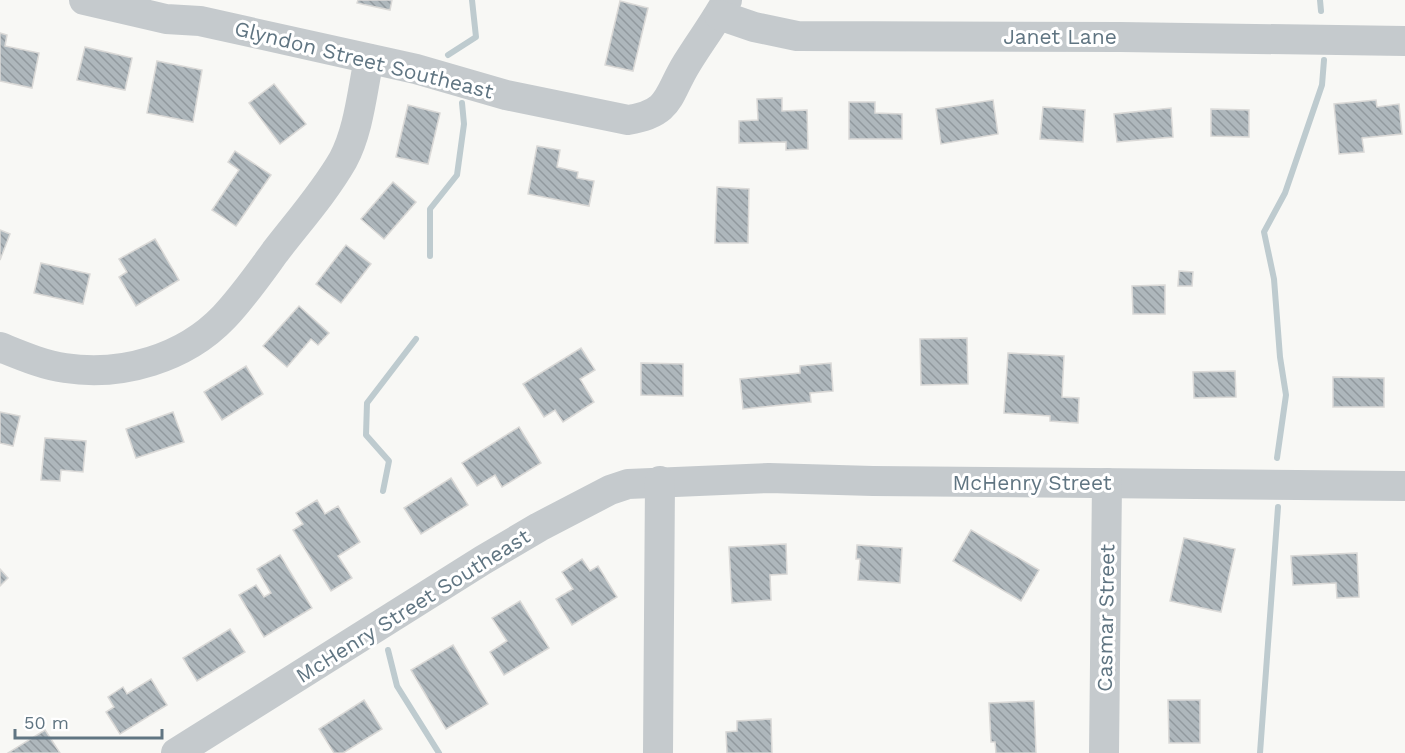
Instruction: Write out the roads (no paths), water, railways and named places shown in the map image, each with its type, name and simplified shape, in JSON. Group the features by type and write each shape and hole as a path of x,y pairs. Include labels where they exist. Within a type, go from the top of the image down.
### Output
{"street":[{"name":"Glyndon Street Southeast","path":"84,0 166,18 202,11 506,95 628,120 654,113 672,95 686,64 723,7"},
{"name":"Janet Lane","path":"723,7 754,27 797,36 1405,41"},
{"path":"0,347 64,368 99,370 152,362 177,352 203,335 224,317 254,281 344,159 354,131 369,58"},
{"name":"McHenry Street","path":"660,481 769,478 1405,486"},
{"path":"658,753 660,481"},
{"name":"McHenry Street Southeast","path":"176,753 360,636 538,527 610,490 628,484 660,481"},
{"name":"Casmar Street","path":"1104,753 1107,483"}],"waterway":[{"path":"448,55 476,37 472,0"},
{"path":"1320,0 1321,11"},
{"path":"1277,458 1286,395 1280,357 1274,279 1264,232 1285,193 1322,85 1324,60"},
{"path":"430,256 430,209 457,175 464,124 462,103"},
{"path":"383,491 389,461 366,435 367,403 416,339"},
{"path":"1260,753 1278,507"},
{"path":"388,650 397,686 439,753"}]}
